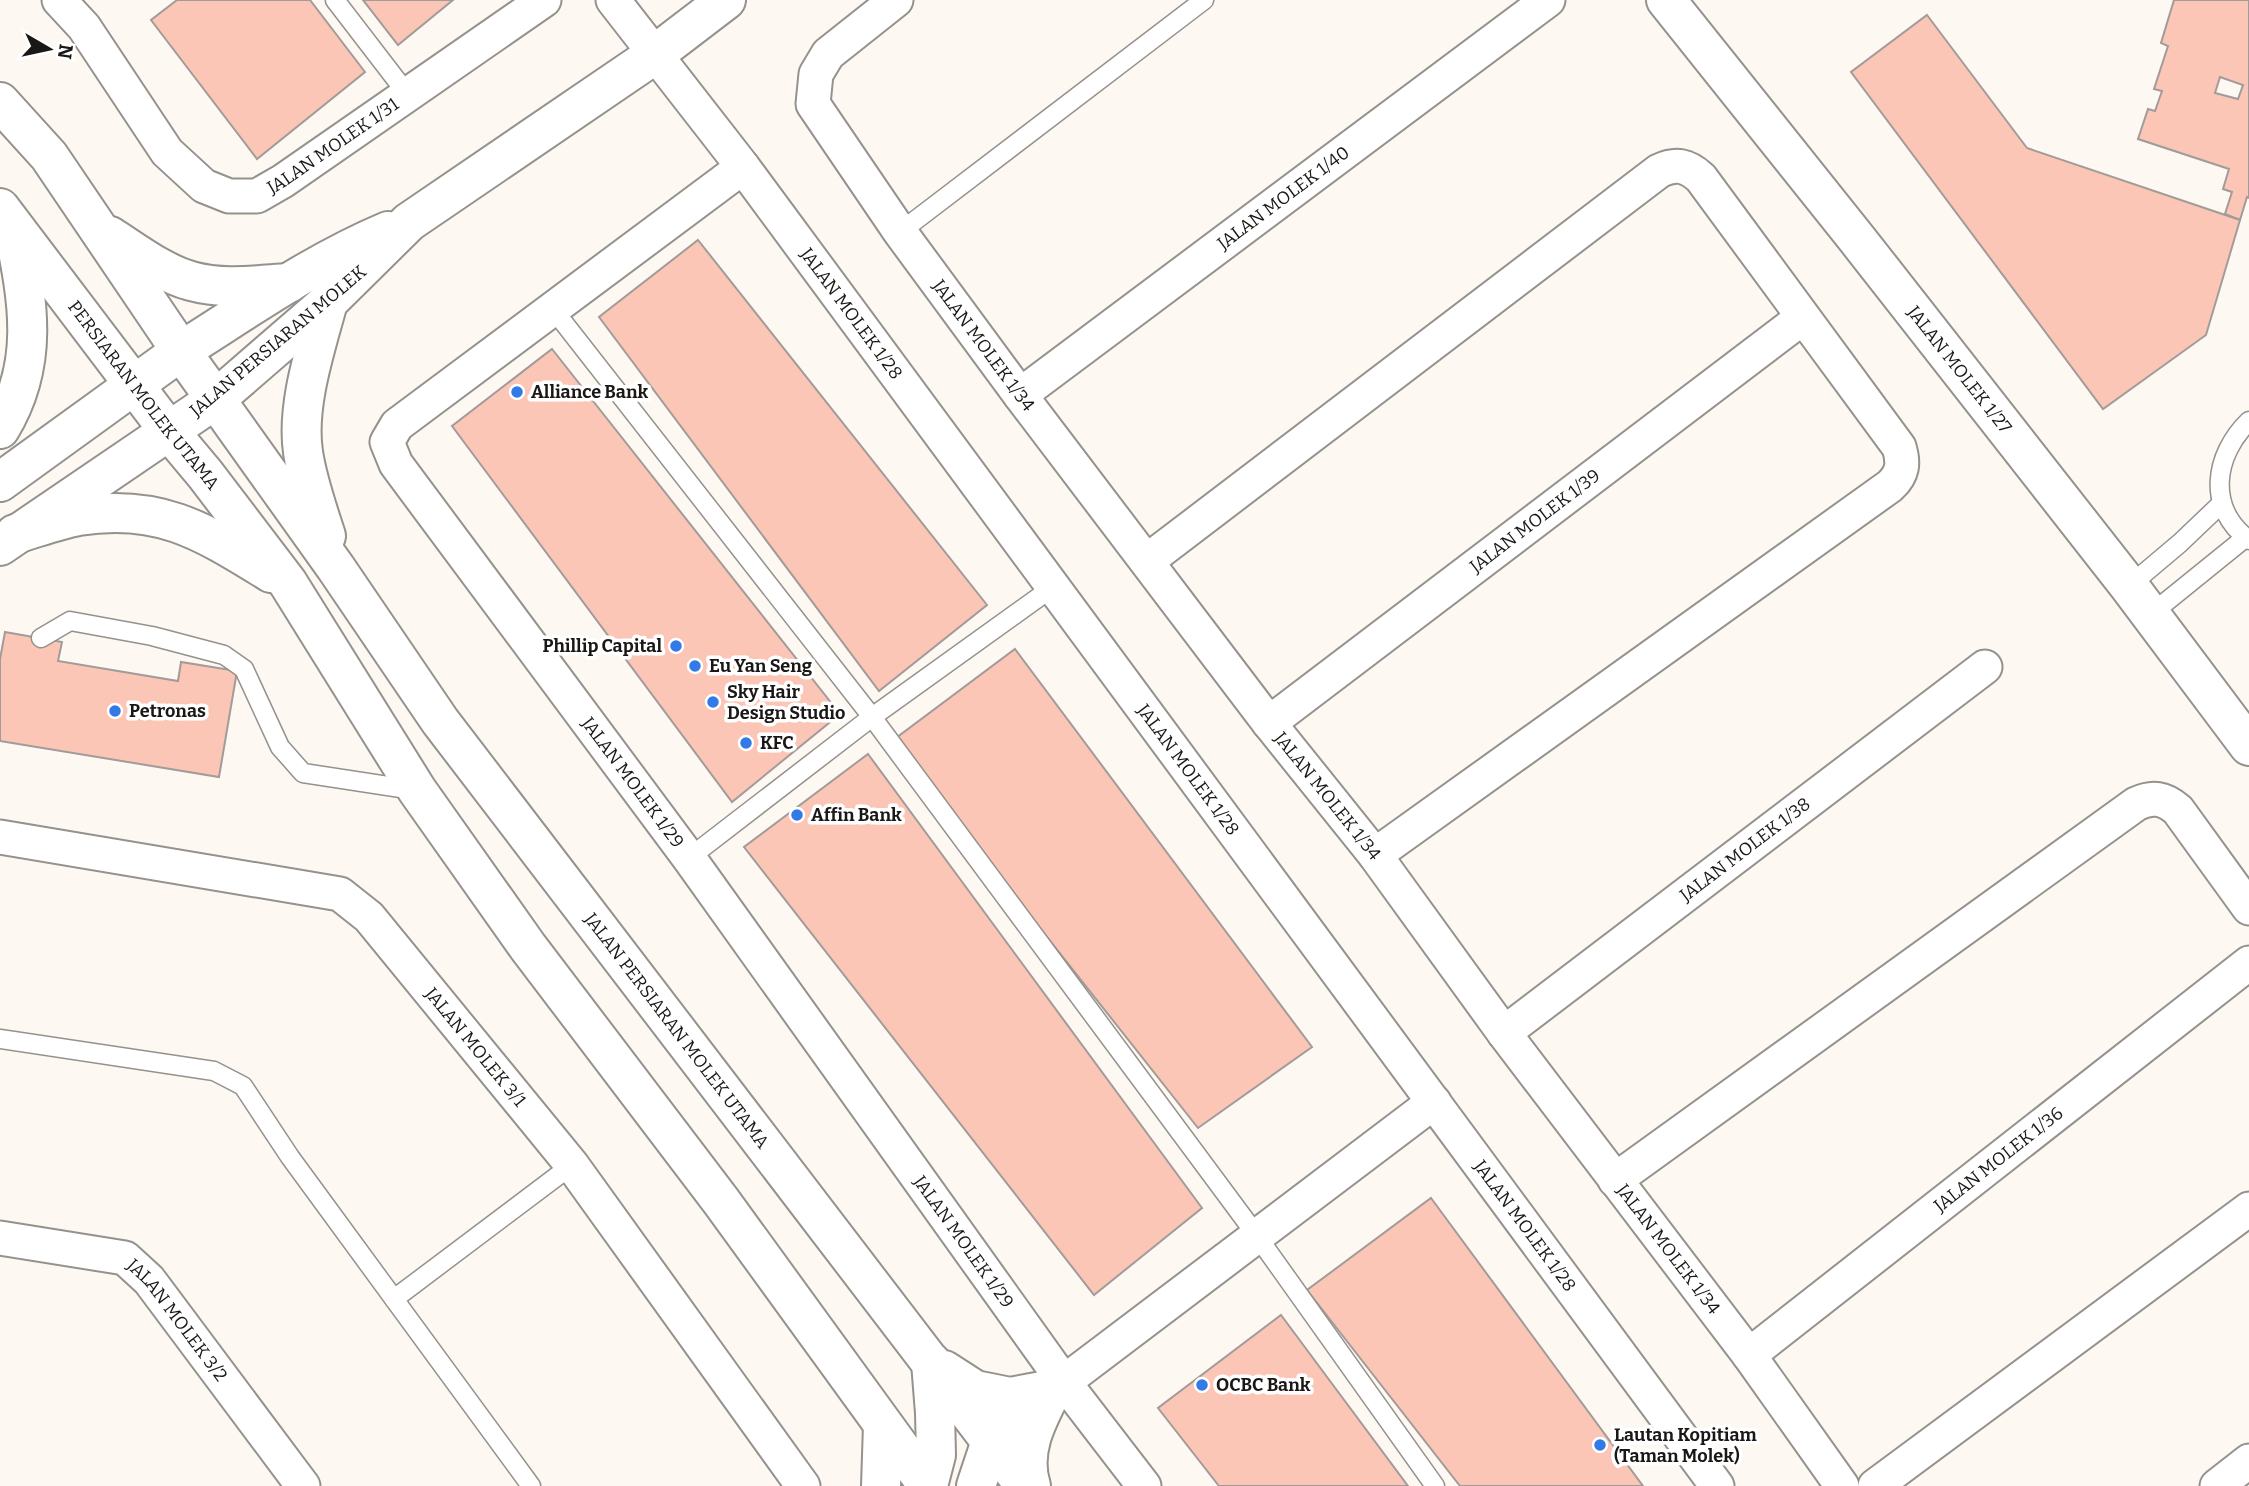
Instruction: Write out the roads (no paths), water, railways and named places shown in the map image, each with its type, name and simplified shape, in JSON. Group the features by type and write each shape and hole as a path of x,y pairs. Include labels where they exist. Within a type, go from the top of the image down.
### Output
{"main road":[{"name":"JALAN PERSIARAN MOLEK","path":"8,540 216,399 328,302 409,222 654,55 726,0"},
{"name":"JALAN MOLEK 1/27","path":"1668,1 2140,600 2249,746"},
{"path":"0,102 49,156 181,351 336,568"},
{"path":"0,429 9,415 19,387 26,356 29,317 6,215"},
{"name":"PERSIARAN MOLEK UTAMA","path":"6,215 288,583"},
{"name":"JALAN PERSIARAN MOLEK","path":"0,482 181,351 354,246 409,222"},
{"path":"100,229 152,262 191,281 235,287 289,283"},
{"path":"328,302 303,404 302,450 312,493 336,568"},
{"path":"8,540 77,516 129,513 172,520 199,531 288,583 417,790 528,947 721,1201 928,1486"},
{"name":"JALAN PERSIARAN MOLEK UTAMA","path":"336,568 440,721 1025,1486"},
{"path":"931,1363 975,1390 1010,1397 1059,1386"},
{"path":"928,1486 936,1455 931,1363"},
{"path":"1031,1486 1027,1449 1036,1421 1059,1386"},
{"path":"881,1486 884,1425"},
{"path":"976,1486 991,1441"}],"street":[{"name":"JALAN MOLEK 1/31","path":"59,0 85,27 167,152 204,186 229,196 257,196 283,181 544,0"},
{"name":"JALAN MOLEK 1/28","path":"613,0 743,167 1717,1486"},
{"name":"JALAN MOLEK 1/34","path":"896,0 828,54 816,74 813,104 900,232 1020,395 1269,723 1375,855 1504,1033 1749,1356 1842,1486"},
{"name":"JALAN MOLEK 1/40","path":"1020,395 1548,0"},
{"path":"1147,561 1659,171 1682,165 1701,178 1899,447 1902,468 1898,478 1375,855"},
{"name":"JALAN MOLEK 1/29","path":"743,167 397,425 387,442 396,464 689,858 1059,1386 1144,1486"},
{"name":"JALAN MOLEK 1/39","path":"1269,723 1802,318"},
{"name":"JALAN MOLEK 1/38","path":"1504,1033 1985,667"},
{"path":"1615,1180 2136,804 2147,799 2158,798 2178,810 2249,908"},
{"name":"JALAN MOLEK 3/1","path":"0,837 340,894 369,917 572,1165 803,1486"},
{"name":"JALAN MOLEK 1/36","path":"1749,1356 2249,962"},
{"path":"991,1441 1004,1421 1059,1386 1434,1102"},
{"path":"1875,1486 2249,1209"},
{"name":"JALAN MOLEK 3/2","path":"0,1238 125,1258 149,1279 303,1486"},
{"path":"2217,1486 2249,1461"}],"lane":[{"path":"334,0 408,95"},
{"path":"900,232 1204,0"},
{"path":"553,309 872,717 1257,1236 1435,1486"},
{"path":"2140,600 2201,573 2247,539 2235,527 2222,503 2219,484 2221,465 2227,448 2237,432 2249,421"},
{"path":"2140,600 2180,543 2222,503"},
{"path":"689,858 872,717 1054,587"},
{"path":"41,638 70,621 152,636 225,655 244,669 280,747 303,773 417,790"},
{"path":"0,1039 214,1071 243,1086 290,1157 531,1486"},
{"path":"394,1299 572,1165"}],"place":[{"name":"Alliance Bank","path":"517,392"},
{"name":"Phillip Capital","path":"676,646"},
{"name":"Eu Yan Seng","path":"695,666"},
{"name":"Sky Hair Design Studio","path":"713,702"},
{"name":"Petronas","path":"115,711"},
{"name":"KFC","path":"746,743"},
{"name":"Affin Bank","path":"797,815"},
{"name":"OCBC Bank","path":"1202,1385"},
{"name":"Lautan Kopitiam (Taman Molek)","path":"1600,1445"}]}
